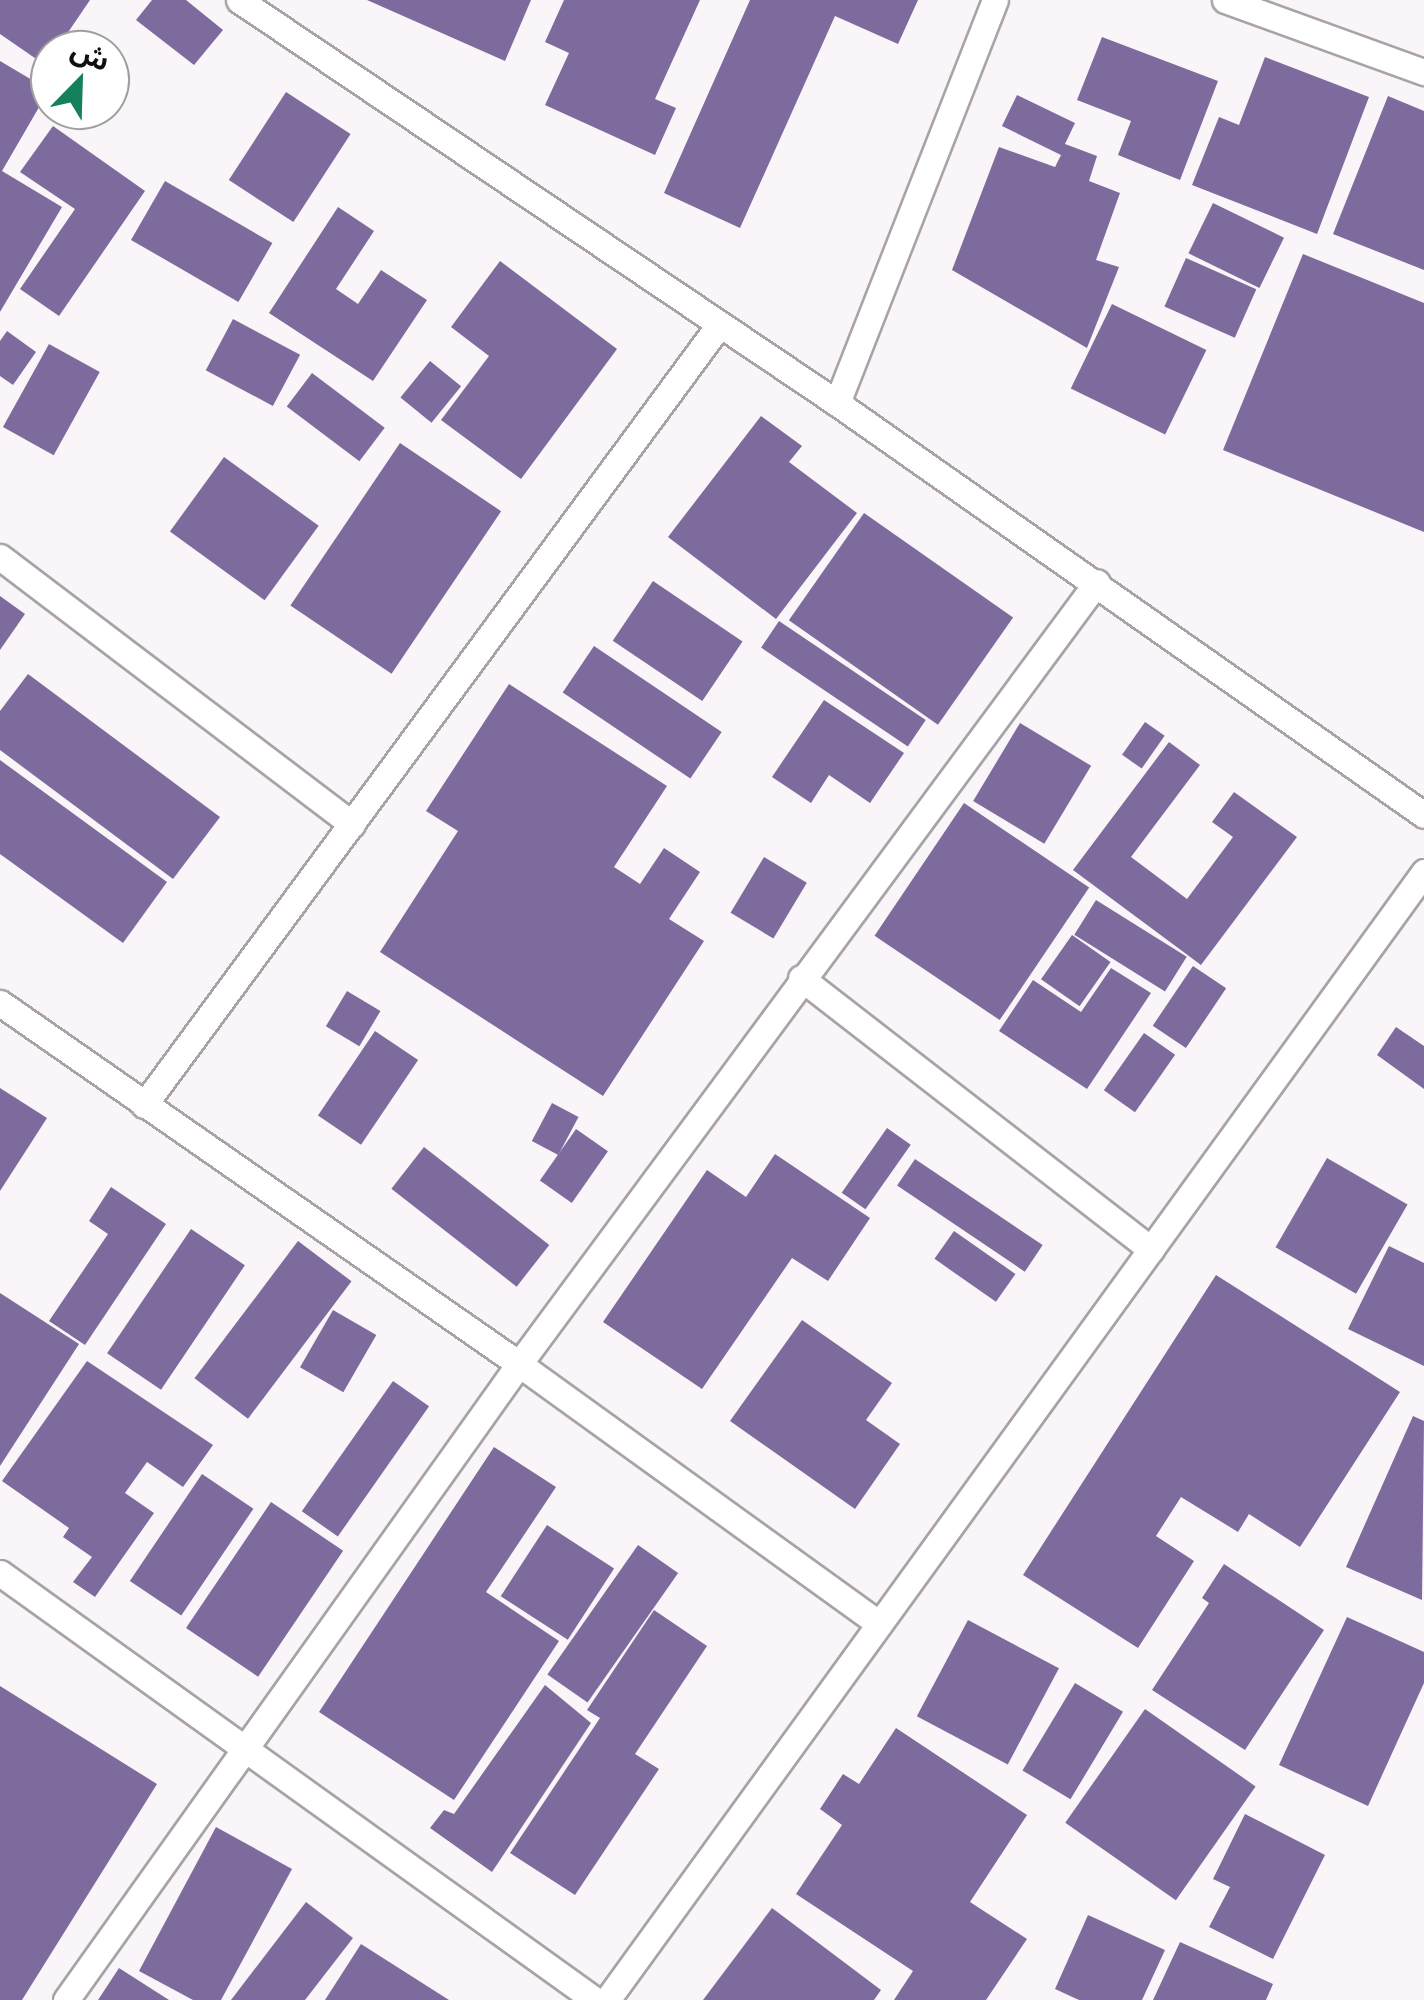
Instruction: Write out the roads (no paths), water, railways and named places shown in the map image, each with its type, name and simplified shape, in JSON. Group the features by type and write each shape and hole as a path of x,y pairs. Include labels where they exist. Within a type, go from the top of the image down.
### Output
{"lane":[{"path":"239,0 837,403 1424,816"},
{"path":"837,403 995,0"},
{"path":"1225,0 1424,72"},
{"path":"144,1105 719,325"},
{"path":"0,557 352,824"},
{"path":"66,2000 518,1364 1096,582"},
{"path":"608,2000 1424,872"},
{"path":"801,978 1151,1249"},
{"path":"0,1003 518,1364 879,1624"},
{"path":"0,1574 244,1745 595,2000"}]}
